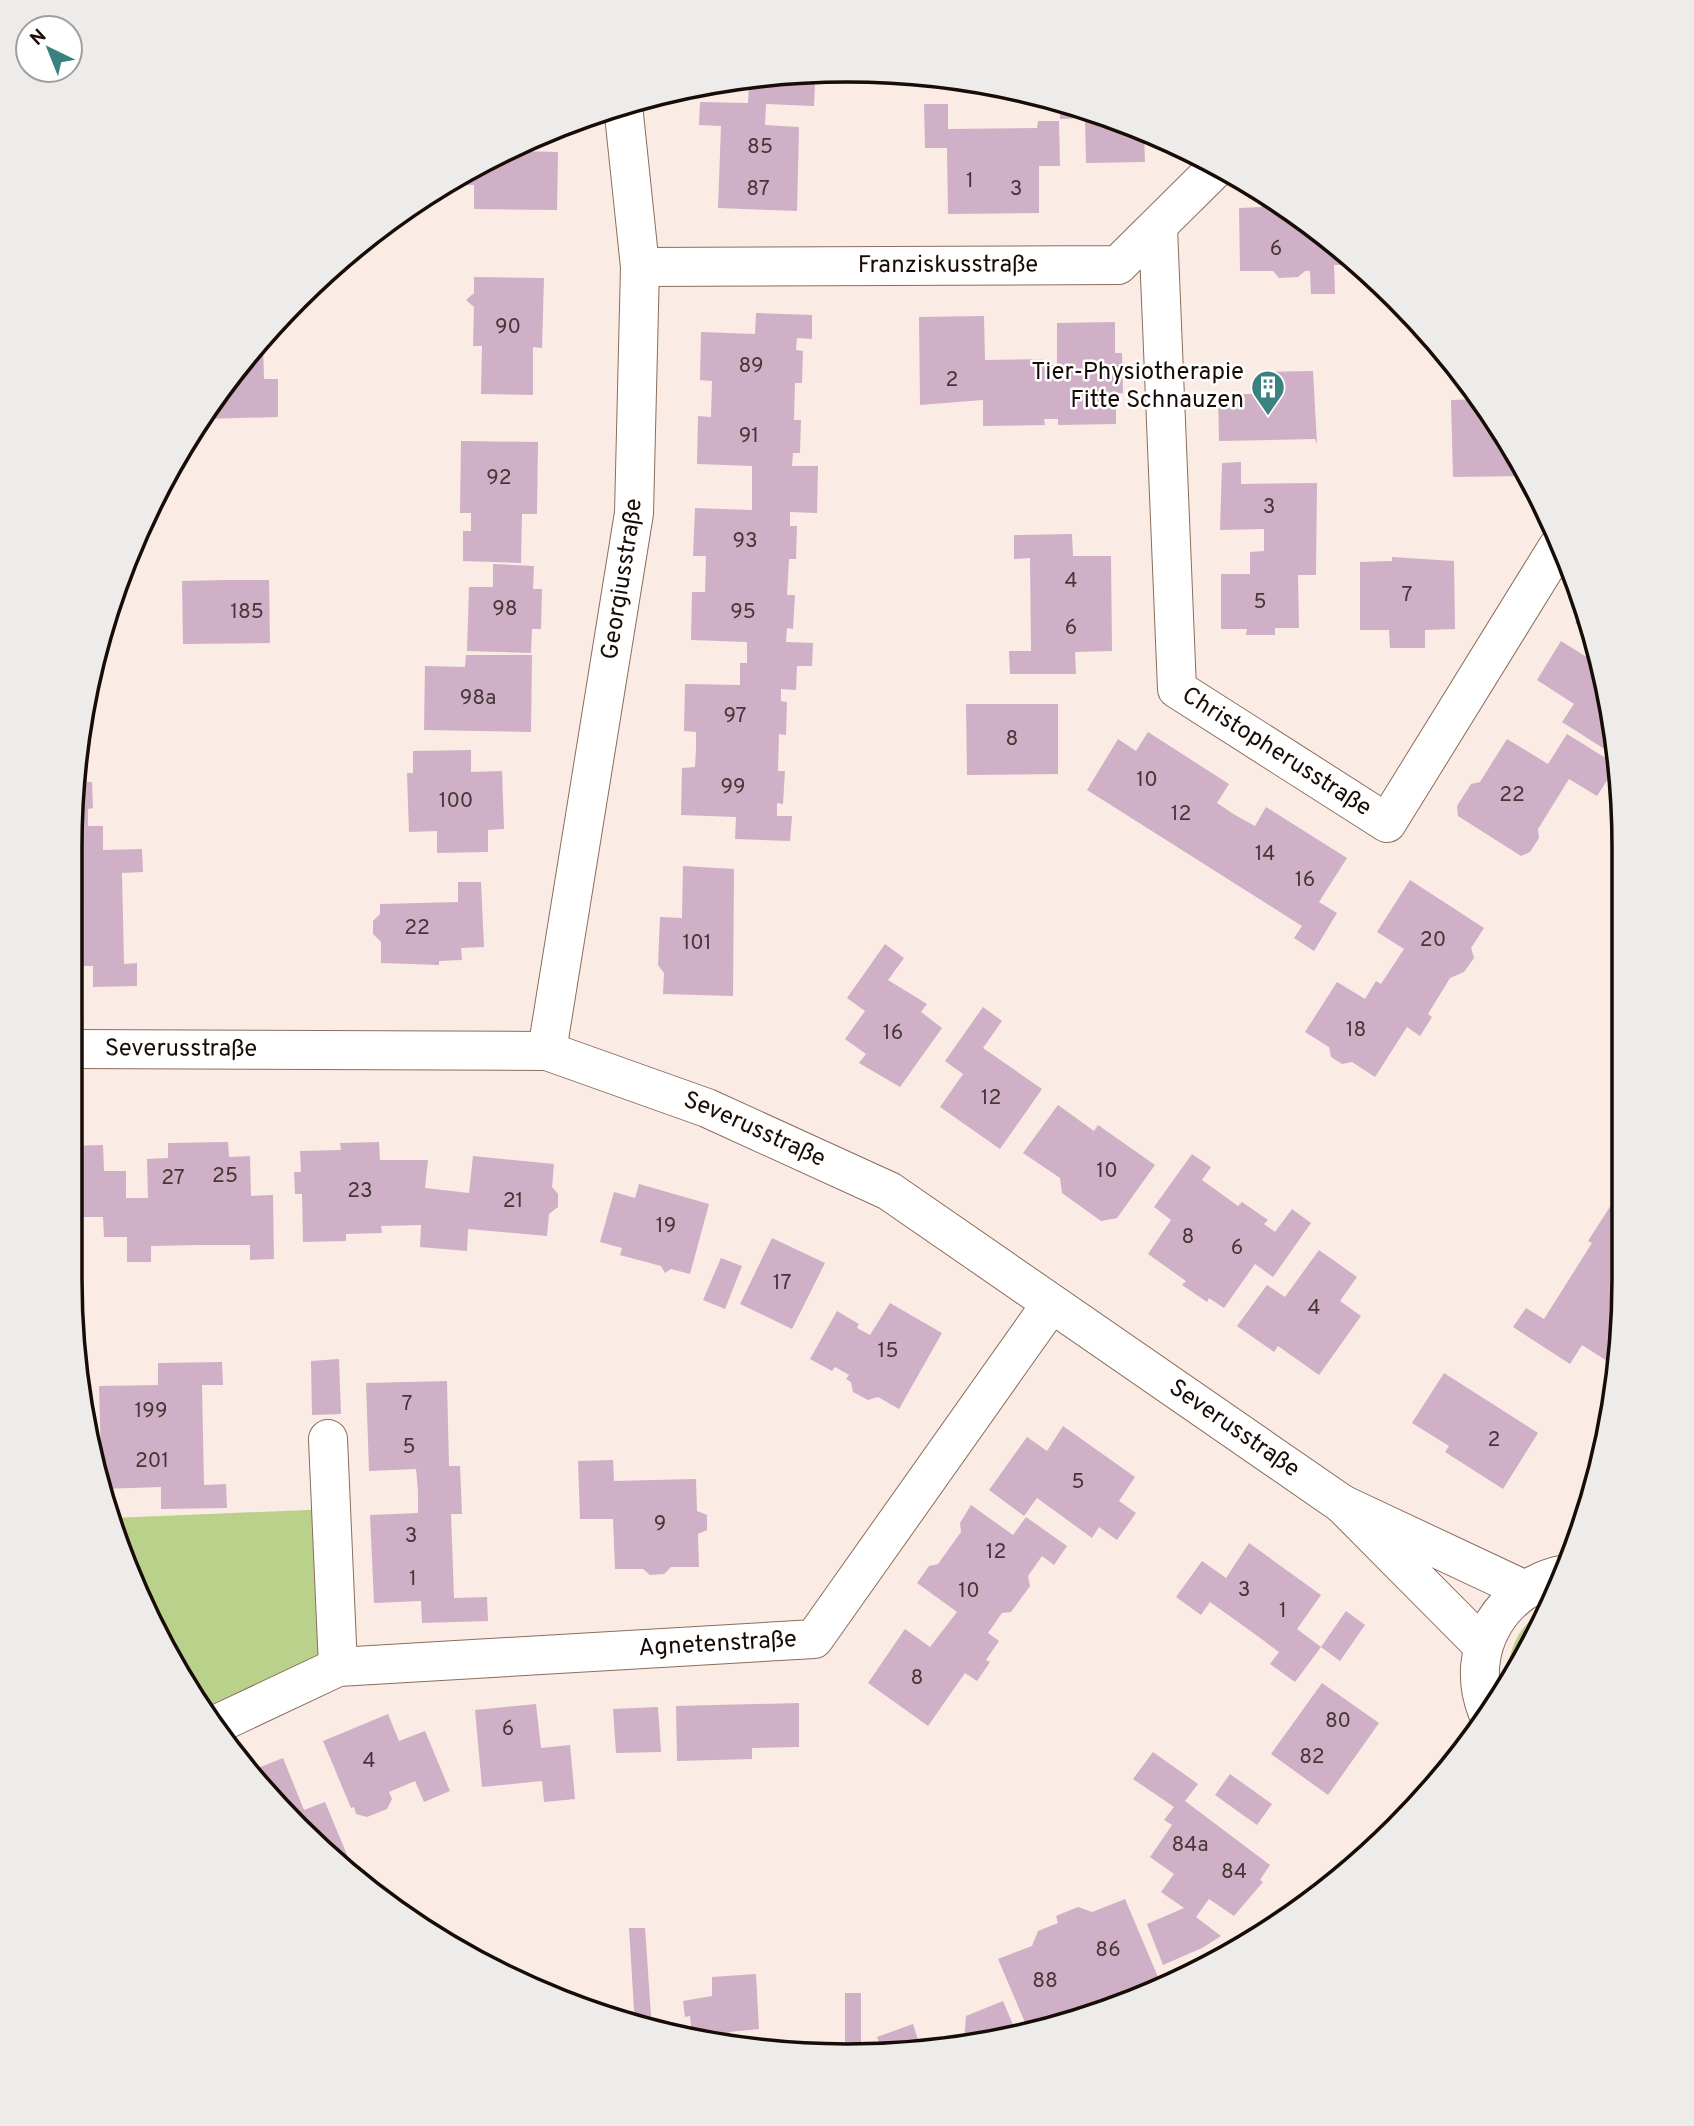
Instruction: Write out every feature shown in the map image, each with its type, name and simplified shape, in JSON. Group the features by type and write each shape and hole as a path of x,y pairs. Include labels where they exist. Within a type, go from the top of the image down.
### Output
{"street":[{"name":"Georgiusstraße","path":"547,1051 635,513 640,267 624,116"},
{"name":"Franziskusstraße","path":"640,267 1118,265 1210,174"},
{"name":"Christopherusstraße","path":"1158,228 1177,689 1387,822 1554,553"},
{"name":"Severusstraße","path":"82,1049 547,1051 707,1108 889,1191 1342,1504 1523,1589"},
{"name":"Agnetenstraße","path":"223,1721 338,1667 814,1639 1051,1304"},
{"path":"328,1439 338,1667"},
{"name":"Severusstraße","path":"1342,1504 1482,1645"},
{"path":"1484,1702 1479,1671 1482,1645 1498,1613 1523,1589 1552,1576"}],"green space":[{"path":"331,1509 338,1667 223,1721 161,1617 140,1572 121,1518"},
{"path":"1532,1619 1509,1660 1513,1646"}],"building":[{"path":"815,83 814,106 766,104 765,125 799,127 797,211 718,208 721,126 699,125 700,102 748,103 749,89"},
{"path":"924,104 948,104 948,129 1037,128 1038,121 1059,121 1060,166 1039,166 1039,213 948,214 947,148 925,148"},
{"path":"1060,113 1078,118 1060,119"},
{"path":"1085,121 1144,142 1145,162 1086,163"},
{"path":"530,151 558,152 557,210 474,209 474,185 465,185"},
{"path":"1262,207 1313,240 1343,265 1334,265 1335,294 1311,294 1310,271 1305,271 1298,277 1279,278 1273,271 1240,271 1239,208"},
{"path":"474,277 544,278 542,348 533,347 533,395 481,394 482,346 473,346 474,307 466,300 474,293"},
{"path":"756,313 812,315 812,339 797,338 796,350 803,351 802,383 795,383 794,420 801,420 800,453 793,453 792,466 818,466 817,513 790,512 790,526 797,526 796,559 789,559 787,595 795,595 793,629 787,628 786,642 813,643 812,666 797,666 796,690 781,689 781,701 787,702 786,735 779,734 778,771 785,771 783,804 777,803 777,816 792,816 790,841 735,839 736,817 681,815 682,768 695,767 696,750 696,732 684,731 685,684 740,685 740,663 747,663 747,642 691,640 692,592 705,592 706,556 693,556 695,508 752,510 752,466 697,464 698,416 711,417 712,381 700,380 701,332 755,334"},
{"path":"984,316 985,360 1044,359 1044,365 1057,365 1057,323 1115,322 1115,353 1122,353 1123,393 1116,394 1116,424 1058,425 1058,419 1044,419 1045,425 983,426 983,400 920,405 919,317"},
{"path":"263,353 264,379 278,379 278,417 213,419"},
{"name":"Tier-Physiotherapie Fitte Schnauzen","path":"1313,371 1317,444 1315,439 1219,441 1218,394 1262,394 1262,372"},
{"path":"1467,399 1515,476 1453,477 1451,400"},
{"path":"461,441 538,442 537,514 522,514 521,563 463,561 463,531 471,531 471,513 460,513"},
{"path":"1241,462 1241,484 1317,483 1316,575 1298,575 1299,628 1275,628 1275,635 1246,635 1247,629 1221,629 1221,574 1250,574 1250,552 1264,551 1264,529 1220,530 1222,463"},
{"path":"1072,534 1073,556 1111,556 1112,651 1075,652 1076,674 1010,674 1009,651 1031,651 1030,558 1014,559 1014,535"},
{"path":"1392,557 1454,561 1455,629 1425,630 1425,648 1390,648 1389,630 1360,630 1360,562 1392,561"},
{"path":"493,564 534,566 533,589 542,589 541,629 532,629 531,653 467,651 469,587 493,587"},
{"path":"269,580 270,643 183,644 182,581"},
{"path":"1561,641 1588,658 1605,750 1562,722 1574,704 1537,680"},
{"path":"466,655 532,655 531,732 424,730 425,666 465,667"},
{"path":"966,704 1058,704 1058,774 967,775"},
{"path":"1148,732 1229,784 1217,803 1235,815 1255,826 1266,807 1347,858 1319,902 1337,913 1314,951 1294,938 1302,926 1087,790 1118,739 1136,751"},
{"path":"1567,734 1606,758 1608,779 1597,796 1569,779 1538,829 1539,838 1530,852 1521,856 1458,816 1457,806 1471,784 1480,782 1507,739 1548,764"},
{"path":"471,750 471,772 502,771 504,829 488,830 488,852 437,853 437,831 409,832 407,773 413,773 413,751"},
{"path":"86,772 87,782 92,782 93,808 88,809 88,826 103,826 103,850 142,849 143,872 122,873 124,964 137,963 137,986 93,987 93,966 82,966 82,847"},
{"path":"683,866 734,869 733,996 663,994 664,973 658,965 660,917 682,918"},
{"path":"1410,880 1484,928 1471,948 1474,958 1464,972 1450,978 1428,1014 1432,1017 1420,1036 1407,1027 1375,1077 1352,1062 1342,1064 1331,1057 1329,1047 1305,1032 1337,982 1365,999 1376,981 1381,984 1404,949 1377,932"},
{"path":"458,882 481,882 484,947 461,948 462,960 439,961 439,965 381,963 381,942 373,934 373,921 380,914 380,904 458,902"},
{"path":"885,944 904,958 888,980 927,1004 921,1012 942,1028 900,1087 859,1063 866,1054 845,1039 865,1011 847,998"},
{"path":"983,1007 1002,1021 983,1048 1042,1089 1000,1149 940,1107 963,1074 945,1061"},
{"path":"1058,1105 1094,1131 1098,1125 1155,1165 1117,1218 1101,1221 1062,1193 1060,1178 1023,1153"},
{"path":"228,1142 229,1157 250,1156 251,1196 273,1195 274,1259 250,1260 250,1245 151,1246 151,1262 127,1262 127,1237 104,1237 103,1217 82,1217 82,1146 103,1145 104,1171 126,1171 126,1198 148,1198 147,1159 168,1158 168,1143"},
{"path":"379,1142 380,1160 428,1160 425,1188 469,1193 473,1156 554,1164 552,1187 558,1194 558,1207 549,1214 547,1236 468,1229 467,1251 420,1247 421,1225 381,1226 382,1233 346,1234 346,1241 303,1242 302,1194 295,1194 294,1172 301,1172 300,1151 341,1150 340,1143"},
{"path":"1192,1154 1211,1167 1202,1180 1238,1206 1242,1202 1268,1220 1264,1224 1275,1232 1292,1209 1311,1223 1273,1277 1255,1264 1224,1308 1209,1298 1207,1302 1182,1285 1186,1281 1148,1254 1171,1220 1154,1207"},
{"path":"639,1184 709,1204 690,1274 671,1269 665,1273 661,1266 620,1255 622,1248 600,1242 614,1192 635,1198"},
{"path":"1612,1204 1612,1279 1607,1361 1582,1345 1570,1364 1513,1327 1526,1308 1544,1319 1592,1243 1588,1241"},
{"path":"772,1238 825,1263 792,1329 740,1304"},
{"path":"1319,1250 1357,1277 1340,1301 1361,1316 1319,1375 1278,1346 1274,1352 1237,1326 1267,1285 1285,1297"},
{"path":"721,1258 742,1266 725,1309 703,1300"},
{"path":"890,1303 942,1333 899,1409 878,1397 868,1400 853,1392 851,1382 846,1379 849,1375 835,1367 832,1371 810,1359 837,1311 859,1324 857,1328 870,1335"},
{"path":"339,1359 341,1414 312,1415 311,1361"},
{"path":"222,1362 223,1385 202,1385 204,1485 226,1484 227,1508 161,1509 161,1487 112,1489 101,1444 99,1386 158,1385 158,1363"},
{"path":"1444,1373 1538,1433 1503,1489 1445,1452 1449,1446 1412,1423"},
{"path":"447,1381 449,1466 460,1466 462,1514 451,1514 454,1598 487,1597 488,1621 422,1623 421,1601 374,1603 370,1515 418,1513 418,1491 416,1469 369,1471 366,1383"},
{"path":"1063,1426 1135,1477 1119,1501 1136,1513 1117,1540 1099,1527 1092,1538 1037,1498 1024,1516 989,1490 1027,1437 1047,1451"},
{"path":"613,1460 614,1481 696,1479 697,1511 707,1515 707,1530 698,1534 699,1567 671,1567 664,1574 650,1575 643,1569 615,1569 613,1519 580,1519 578,1461"},
{"path":"971,1505 1013,1535 1026,1517 1067,1546 1054,1565 1042,1556 1028,1576 1030,1586 1011,1612 1002,1613 988,1633 999,1641 986,1660 990,1662 977,1681 965,1673 928,1726 868,1683 905,1629 930,1647 957,1612 917,1583 929,1566 938,1564 961,1532 960,1523"},
{"path":"1249,1543 1321,1595 1297,1629 1321,1647 1295,1682 1270,1664 1279,1652 1210,1602 1201,1615 1176,1597 1202,1561 1226,1578"},
{"path":"1346,1611 1365,1625 1340,1661 1321,1647"},
{"path":"1322,1683 1379,1723 1328,1795 1271,1754"},
{"path":"799,1703 799,1747 752,1748 752,1759 677,1761 676,1706"},
{"path":"536,1704 541,1748 570,1745 575,1799 544,1802 542,1781 482,1787 475,1710"},
{"path":"658,1707 661,1752 616,1753 613,1709"},
{"path":"388,1714 399,1741 425,1731 450,1791 424,1802 415,1781 389,1792 392,1799 387,1809 367,1817 356,1814 354,1807 351,1808 323,1741"},
{"path":"1153,1752 1198,1784 1185,1801 1270,1865 1260,1880 1263,1882 1234,1916 1209,1899 1196,1917 1221,1936 1202,1948 1163,1965 1147,1924 1184,1908 1161,1892 1174,1874 1150,1857 1172,1825 1164,1820 1174,1807 1133,1779"},
{"path":"283,1758 304,1810 325,1802 349,1859 306,1820 259,1768"},
{"path":"1230,1774 1272,1804 1257,1825 1215,1795"},
{"path":"1125,1899 1158,1977 1093,2003 1025,2022 998,1959 1032,1946 1038,1931 1058,1923 1056,1916 1078,1907 1092,1912"},
{"path":"629,1928 645,1928 651,2018 634,2013"},
{"path":"756,1974 759,2029 729,2032 729,2034 691,2027 690,2016 685,2017 683,2001 712,1996 712,1977"},
{"path":"845,1993 861,1993 861,2043 845,2042"},
{"path":"1003,2001 1013,2025 965,2034 966,2016"},
{"path":"913,2024 918,2040 879,2043 877,2037"}],"place":[{"name":"Tier-Physiotherapie Fitte Schnauzen","path":"1268,417"}]}
